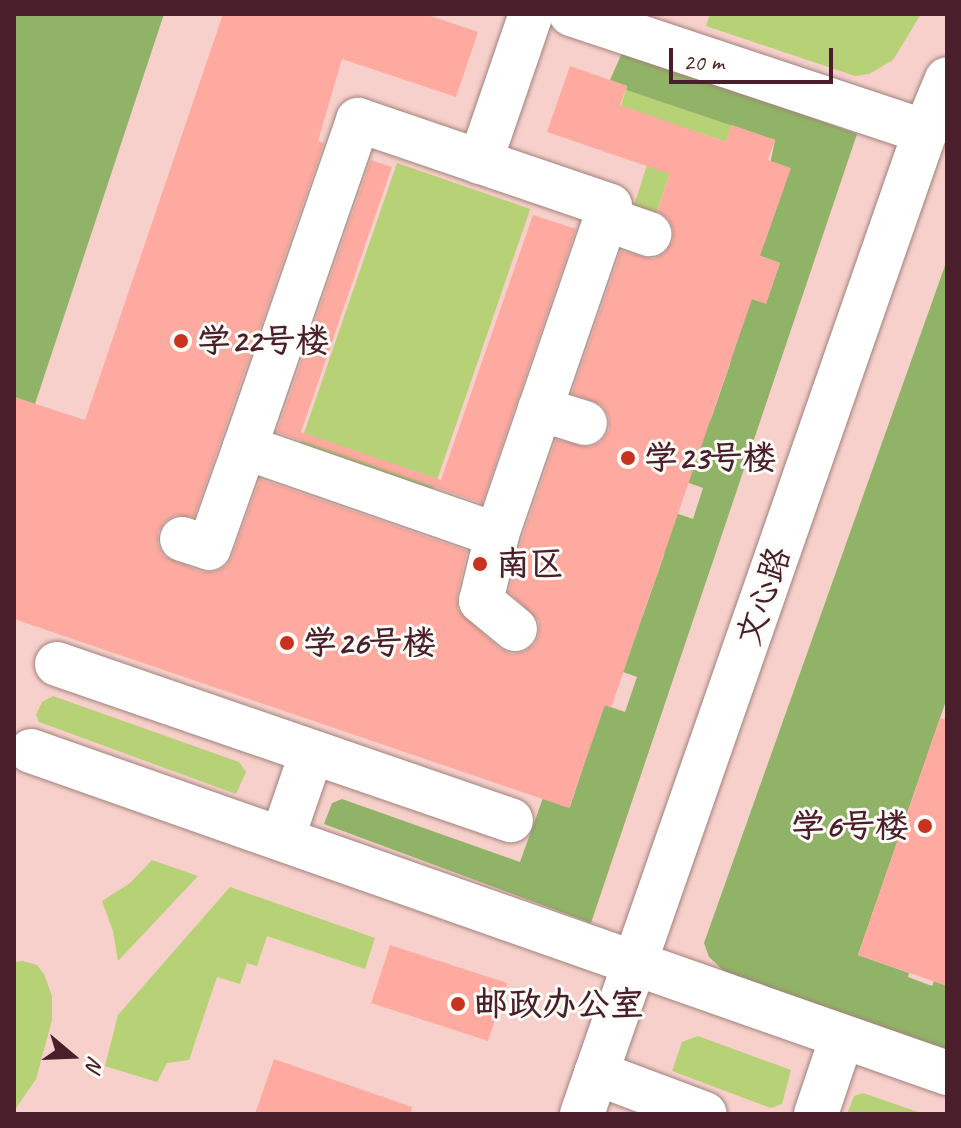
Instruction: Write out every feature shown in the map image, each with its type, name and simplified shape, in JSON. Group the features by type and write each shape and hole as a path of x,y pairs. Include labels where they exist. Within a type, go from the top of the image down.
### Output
{"lane":[{"path":"480,162 531,14"},
{"path":"571,14 940,101"},
{"name":"文心路","path":"582,1114 940,101"},
{"path":"182,539 209,548 245,447 261,353 337,131 358,120 610,206 497,535 481,601 515,629"},
{"path":"606,219 649,234"},
{"path":"540,409 585,423"},
{"path":"245,447 497,535"},
{"path":"57,664 511,820"},
{"path":"31,751 947,1073"},
{"path":"282,839 312,752"},
{"path":"816,1114 842,1037"},
{"path":"596,1073 705,1114"}],"shaded area":[{"name":"南区","path":"14,14 947,14 947,1114 14,1114"}],"green space":[{"path":"14,14 164,14 35,404 14,397"},
{"path":"710,14 921,14 893,60 869,74 855,76 706,26"},
{"path":"622,53 634,54 857,134 591,923 324,824 332,803 342,799 520,862 543,798 570,807 584,764 596,702 625,712 637,677 609,667 643,615 664,555 664,509 693,519 703,488 675,478 711,419 730,364 738,294 766,303 780,263 752,253 775,140 626,90 627,86 610,80"},
{"path":"626,90 732,125 726,142 686,128 653,222 631,215 647,165 606,152"},
{"path":"397,163 530,209 430,501 296,455"},
{"path":"947,260 947,698 858,955 909,973 908,977 932,986 934,981 947,986 947,1049 727,974 709,957 704,943"},
{"path":"53,696 239,762 246,772 236,794 39,722 36,715 42,702"},
{"path":"152,860 198,876 118,961 113,931 102,901 130,883"},
{"path":"230,887 375,938 365,969 267,936 257,966 247,963 240,984 217,977 189,1060 167,1063 157,1082 105,1066 118,1015"},
{"path":"14,962 37,965 44,974 52,996 52,1020 36,1079 14,1111"},
{"path":"698,1036 791,1070 782,1104 771,1108 672,1071 682,1042"},
{"path":"863,1093 924,1114 847,1114 854,1096"}],"building":[{"path":"223,14 425,14 478,32 456,97 342,59 318,141 324,143 194,517 176,515 165,521 158,532 158,545 164,556 201,572 215,572 226,566 232,557 260,479 467,551 457,595 458,610 499,648 512,654 524,652 535,644 539,621 509,592 521,542 556,440 590,447 601,442 609,430 609,417 603,406 572,393 621,251 653,259 665,253 673,241 673,229 668,218 657,211 670,174 547,132 570,66 627,86 620,105 726,142 732,125 775,140 768,160 791,168 760,256 780,263 766,304 752,299 611,708 605,705 569,808 14,619 14,397 85,420"},
{"path":"371,160 392,167 301,432 441,480 533,215 576,229 482,503 277,432"},
{"name":"学6号楼","path":"940,718 947,720 947,986 858,955"},
{"name":"邮政办公室","path":"390,945 507,983 488,1041 371,1003"},
{"path":"274,1059 412,1107 411,1114 255,1114"}],"place":[{"name":"学22号楼","path":"181,341"},
{"name":"学23号楼","path":"628,458"},
{"name":"南区","path":"480,564"},
{"name":"学26号楼","path":"287,643"},
{"name":"学6号楼","path":"925,826"},
{"name":"邮政办公室","path":"458,1004"}]}
